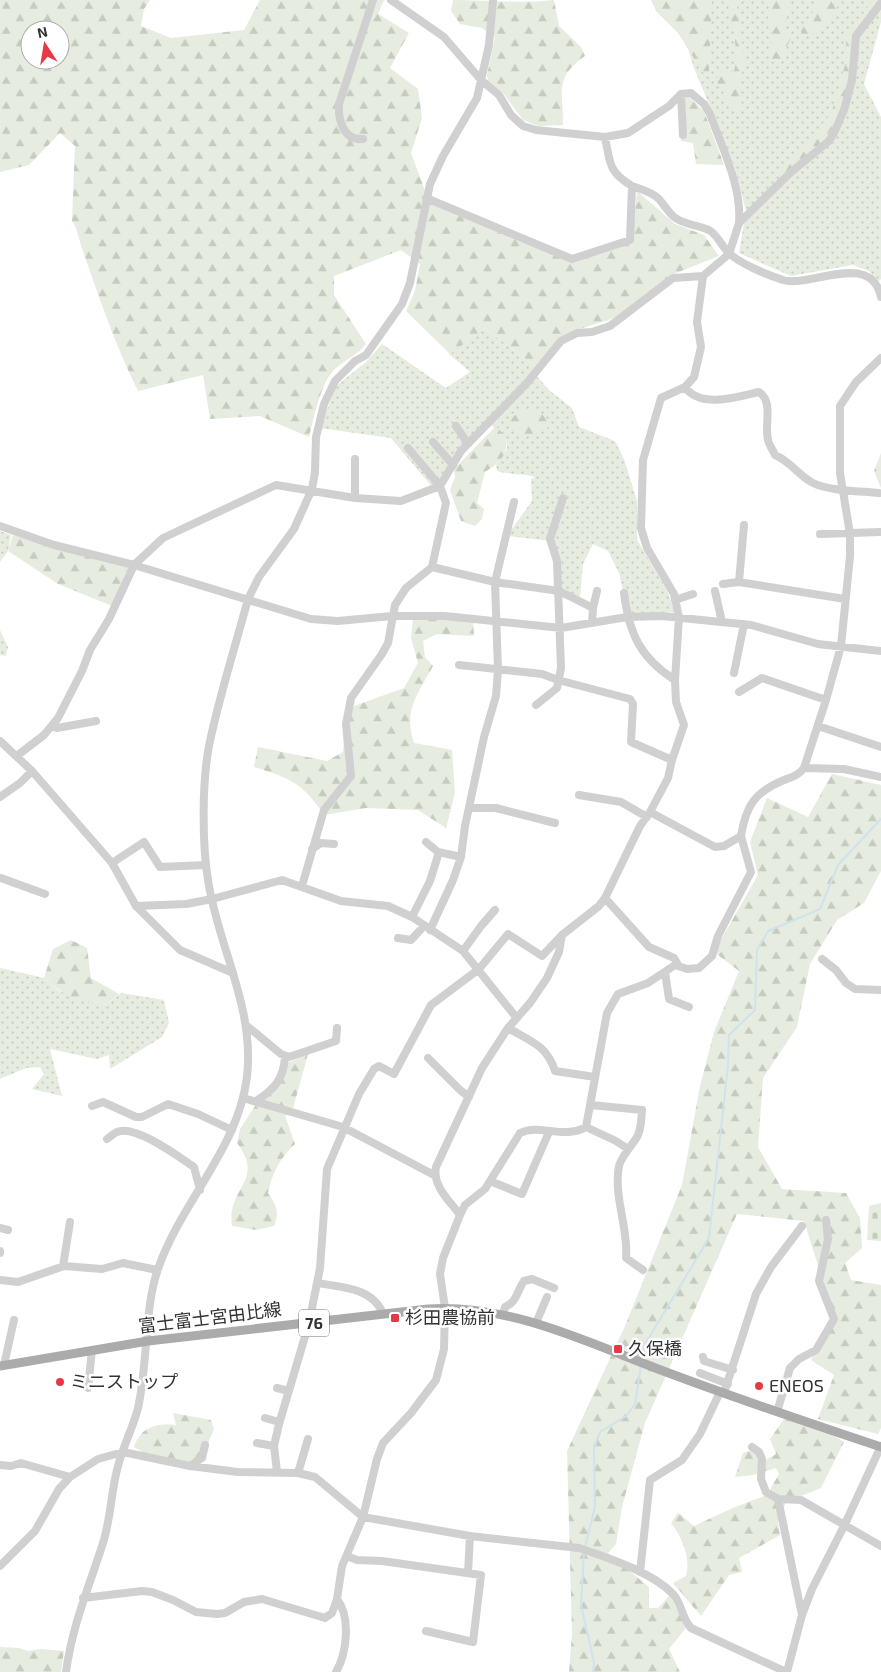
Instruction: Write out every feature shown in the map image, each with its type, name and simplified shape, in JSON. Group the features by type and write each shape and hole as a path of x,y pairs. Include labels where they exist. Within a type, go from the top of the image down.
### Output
{"main road":[{"name":"富士富士宮由比線","path":"2,1365 148,1342 445,1308 503,1314 536,1323 722,1393 881,1446"}],"street":[{"path":"363,139 352,136 343,128 339,118 339,104 373,0"},
{"path":"18,755 52,726 69,699 90,650 109,618 134,565 163,538 276,485 312,489 355,498 401,500 440,486 452,465 468,444 526,384 561,341 577,333 592,332 617,322 673,278 703,276 729,254 734,244 739,223 739,204 734,184 710,114 704,104 691,93 681,94 669,106 628,133 605,136 536,130 523,126 511,115 499,95 481,80 444,37 391,0"},
{"path":"66,1672 70,1641 107,1529 118,1467 138,1409 145,1375 157,1270 174,1233 200,1190 232,1130 243,1098 247,1074 247,1026 212,899 206,865 205,816 209,746 248,599 260,577 294,529 312,489 316,472 316,437 324,404 336,381 355,361 366,355 402,304 410,283 430,184 443,156 477,98 489,45 493,0"},
{"path":"739,223 790,173 829,141 844,110 852,80 856,36 881,2"},
{"path":"681,94 683,135"},
{"path":"605,136 612,170 620,179 658,198 673,216 682,222 711,231 729,254 757,270 788,281 848,272 869,279 879,286 881,297"},
{"path":"426,198 572,259 630,240 632,186"},
{"path":"277,1472 274,1446 279,1422 309,1323 317,1283 326,1169 343,1127 374,1069 379,1066 394,1074 431,1004 479,969 508,934 542,956 562,935 599,906 668,778 684,725 676,702 675,680 679,617 674,594 648,548 641,528 640,494 644,450 661,398 685,387 694,377 701,347 697,322 703,276"},
{"path":"675,965 687,969 699,968 712,956 718,936 751,872 741,836 756,796 766,788 800,773 804,768 841,646 850,556 850,534 842,489 839,445 840,406 849,389 881,358"},
{"path":"685,387 695,397 728,399 759,392 765,396 767,403 767,436 775,455 783,458 813,483 842,489 878,493"},
{"path":"456,426 468,444"},
{"path":"434,442 452,465"},
{"path":"302,886 324,810 351,776 346,711 350,698 388,643 395,605 406,588 432,568 446,503 440,486 408,448"},
{"path":"355,459 355,498"},
{"path":"536,705 557,688 561,668 557,562 550,539 563,498"},
{"path":"398,938 412,940 427,928 453,880 461,857 484,737 496,696 498,670 495,582 514,502"},
{"path":"739,582 744,525"},
{"path":"0,526 54,545 134,565 303,617 324,621 392,616 445,616 560,628 648,615 744,624 818,644 881,651"},
{"path":"820,534 881,532"},
{"path":"432,568 495,582 559,591 593,608"},
{"path":"723,584 739,582 845,598"},
{"path":"592,624 597,591"},
{"path":"715,591 722,622"},
{"path":"624,593 627,617 632,633 647,658 675,680"},
{"path":"675,600 692,594"},
{"path":"734,673 744,624"},
{"path":"459,665 498,670 528,671 630,699 633,704 631,742 672,760"},
{"path":"739,692 762,678 826,700"},
{"path":"52,726 57,728 96,721"},
{"path":"818,726 881,747"},
{"path":"0,741 18,755 112,862 136,906 180,950 233,972"},
{"path":"804,768 844,769 881,776"},
{"path":"0,797 20,783 32,771"},
{"path":"579,795 621,802 715,847 724,846 741,836"},
{"path":"469,808 496,808 555,823"},
{"path":"112,862 144,842 160,867 206,865"},
{"path":"426,842 438,852 461,857"},
{"path":"312,849 322,843 334,844"},
{"path":"412,917 430,881 438,852"},
{"path":"0,879 45,894"},
{"path":"136,906 186,904 282,880 341,901 388,906 412,917 463,951 516,1017"},
{"path":"605,898 649,947 674,958 677,963 675,965"},
{"path":"463,951 495,910"},
{"path":"434,1175 482,1068 508,1028 530,1003 547,978 559,952 562,935"},
{"path":"822,959 836,970 846,983 855,989 881,990"},
{"path":"586,1127 592,1105 595,1077 607,1013 618,994 648,983 675,965"},
{"path":"665,972 669,999 689,1008"},
{"path":"247,1026 285,1056 289,1057 336,1041 337,1028"},
{"path":"508,1028 545,1050 550,1056 555,1071 595,1077"},
{"path":"256,1101 270,1092 281,1078 285,1056"},
{"path":"428,1058 469,1097"},
{"path":"243,1098 343,1127 434,1175 438,1186 460,1215"},
{"path":"92,1106 102,1102 136,1117 142,1117 168,1104 198,1114 232,1130"},
{"path":"592,1105 642,1110 638,1136 628,1149 619,1168 621,1218 627,1240 626,1258 643,1270"},
{"path":"83,1598 142,1591 152,1592 173,1600 196,1612 225,1613 244,1602 262,1599 325,1618 332,1613 347,1556 364,1517 376,1459 383,1443 411,1413 436,1380 444,1349 445,1308 440,1274 443,1258 465,1205 484,1189 520,1133 528,1129 561,1134 586,1127 616,1141 628,1149"},
{"path":"107,1139 117,1132 127,1131 166,1148 194,1167 200,1190"},
{"path":"490,1181 522,1194 549,1132"},
{"path":"776,1412 790,1368 799,1359 816,1350 834,1319 819,1281 828,1239 826,1220"},
{"path":"63,1266 70,1222"},
{"path":"640,1572 650,1480 682,1460 700,1434 728,1384 749,1314 762,1282 802,1226"},
{"path":"0,1280 18,1282 63,1266 102,1269 123,1264 157,1270"},
{"path":"503,1314 505,1308 516,1300 524,1282 532,1279 554,1288"},
{"path":"317,1283 352,1289 367,1295 380,1304 383,1314"},
{"path":"536,1323 547,1297"},
{"path":"2,1365 14,1320"},
{"path":"88,1388 92,1350"},
{"path":"702,1357 704,1361 733,1370"},
{"path":"700,1373 728,1384"},
{"path":"277,1388 289,1391"},
{"path":"265,1418 279,1422"},
{"path":"298,1473 308,1439"},
{"path":"257,1443 274,1446"},
{"path":"190,1466 202,1458 205,1445"},
{"path":"0,1566 35,1530 59,1489 70,1477 98,1459 123,1452 190,1466 238,1472 298,1473 314,1479 364,1517 470,1536 580,1548 640,1572 675,1596 684,1620 691,1628 786,1672 802,1615 812,1589 881,1446"},
{"path":"752,1447 759,1452 762,1459 761,1479 766,1492 778,1499 801,1500 881,1546"},
{"path":"0,1465 11,1466 21,1463 70,1477"},
{"path":"778,1499 802,1615"},
{"path":"468,1573 470,1536"},
{"path":"347,1556 357,1560 481,1575 473,1642 426,1631"},
{"path":"336,1672 347,1626 344,1608 337,1599"}],"green space":[{"path":"0,0 150,0 144,9 141,26 171,38 244,30 260,0 384,0 378,14 409,33 390,68 418,89 422,118 411,153 430,204 570,262 632,242 637,191 675,224 704,235 719,256 671,275 614,318 580,329 536,367 485,328 450,354 406,311 415,291 420,264 401,250 334,276 334,295 366,344 336,368 326,381 309,437 260,416 210,419 203,375 138,391 109,323 72,221 75,146 60,133 29,165 0,172"},
{"path":"453,0 517,2 554,0 559,26 581,47 585,56 568,71 564,78 562,86 563,125 538,126 523,120 503,93 488,82 487,75 495,37 482,28 460,24 451,11"},
{"path":"651,0 712,0 709,71 704,74 678,33 656,11"},
{"path":"673,0 881,0 881,22 864,84 881,117 881,279 879,281 869,271 853,265 791,276 739,253 746,211 735,168 694,68"},
{"path":"727,0 736,0 745,63 738,84 742,108 736,114 716,80 721,70 734,71 736,64 734,36"},
{"path":"769,0 790,0 785,27 791,38 780,61 770,62 769,51 774,35 768,27"},
{"path":"821,0 840,0 834,13 821,29 802,37 801,30"},
{"path":"873,0 881,0 881,4 864,33 844,110 825,139 782,177 781,171 831,114 847,58 846,37"},
{"path":"688,96 704,111 724,165 696,164 693,143 681,141 680,103"},
{"path":"881,119 881,260 879,151"},
{"path":"485,328 536,367 479,433 445,481 433,488 391,438 320,428 336,386 366,362 382,344 446,388 470,372 449,354"},
{"path":"534,373 549,390 572,408 579,427 615,441 624,459 637,501 637,540 667,590 675,612 628,614 619,573 608,551 593,544 583,564 580,597 557,591 550,541 507,536 532,501 531,479 535,477 497,471 496,465 507,449 507,439 491,425"},
{"path":"523,410 540,411 550,425 534,435 529,436 519,433 509,425 511,418"},
{"path":"496,426 507,439 505,451 501,459 485,472 477,503 484,509 482,519 475,526 461,521 450,490 455,477 454,469"},
{"path":"881,453 881,488 874,471"},
{"path":"0,531 11,535 8,551 0,562"},
{"path":"13,535 129,565 112,606 58,584 8,551"},
{"path":"413,618 473,621 474,636 437,634 423,641 425,657 433,666 417,694 411,712 410,721 414,743 452,750 455,793 446,828 418,810 366,808 324,815 309,796 295,783 254,767 258,747 327,761 343,752 345,726 354,706 404,688 418,663 411,638"},
{"path":"0,630 8,647 6,656 0,655"},
{"path":"832,774 881,785 881,871 864,903 837,920 810,964 797,1027 763,1078 758,1147 782,1189 846,1193 860,1218 862,1248 845,1263 851,1280 881,1285 881,1428 878,1434 818,1419 834,1375 811,1360 833,1313 804,1221 737,1214 645,1423 622,1507 616,1544 608,1553 649,1587 649,1608 658,1608 670,1595 686,1628 669,1649 680,1672 569,1672 572,1633 567,1451 625,1326 682,1185 700,1086 714,1032 739,971 714,952 758,875 750,842 767,798 808,817"},
{"path":"71,940 87,948 91,978 119,994 105,1005 86,1002 65,994 44,978 53,949"},
{"path":"0,968 44,978 59,991 105,1005 121,993 164,1000 169,1023 162,1037 110,1069 109,1055 97,1059 50,1049 62,1096 32,1089 44,1074 40,1067 26,1068 0,1079"},
{"path":"308,1054 292,1112 285,1116 295,1144 277,1166 268,1193 276,1208 277,1216 274,1226 256,1230 232,1226 234,1202 247,1176 248,1167 245,1156 237,1143 240,1129 255,1106 271,1090 285,1064"},
{"path":"881,1203 881,1241 867,1240 869,1206"},
{"path":"173,1413 211,1420 214,1429 199,1464 142,1452 134,1447 141,1435 150,1428 162,1425 176,1425"},
{"path":"784,1419 827,1431 844,1442 821,1488 786,1502 778,1522 780,1535 739,1558 742,1572 729,1575 701,1616 673,1583 686,1576 687,1562 682,1541 671,1523 678,1513 694,1526 767,1495 779,1474 776,1468 753,1475 735,1477 743,1453 752,1450 762,1462 776,1454 770,1439"},
{"path":"0,1647 19,1648 28,1651 41,1649 64,1651 61,1672 0,1672"}],"waterway":[{"path":"642,1361 644,1346 709,1238 728,1065 729,1035 755,1010 757,950 768,931 820,909 838,865 881,819"},
{"path":"585,1547 595,1507 594,1449 600,1432 626,1416 635,1404 641,1365"},
{"path":"584,1552 581,1605 594,1662 593,1672"}],"place":[{"name":"杉田農協前","path":"395,1318"},
{"name":"久保橋","path":"618,1349"},
{"name":"ミニストップ","path":"60,1382"},
{"name":"ENEOS","path":"759,1386"}]}
